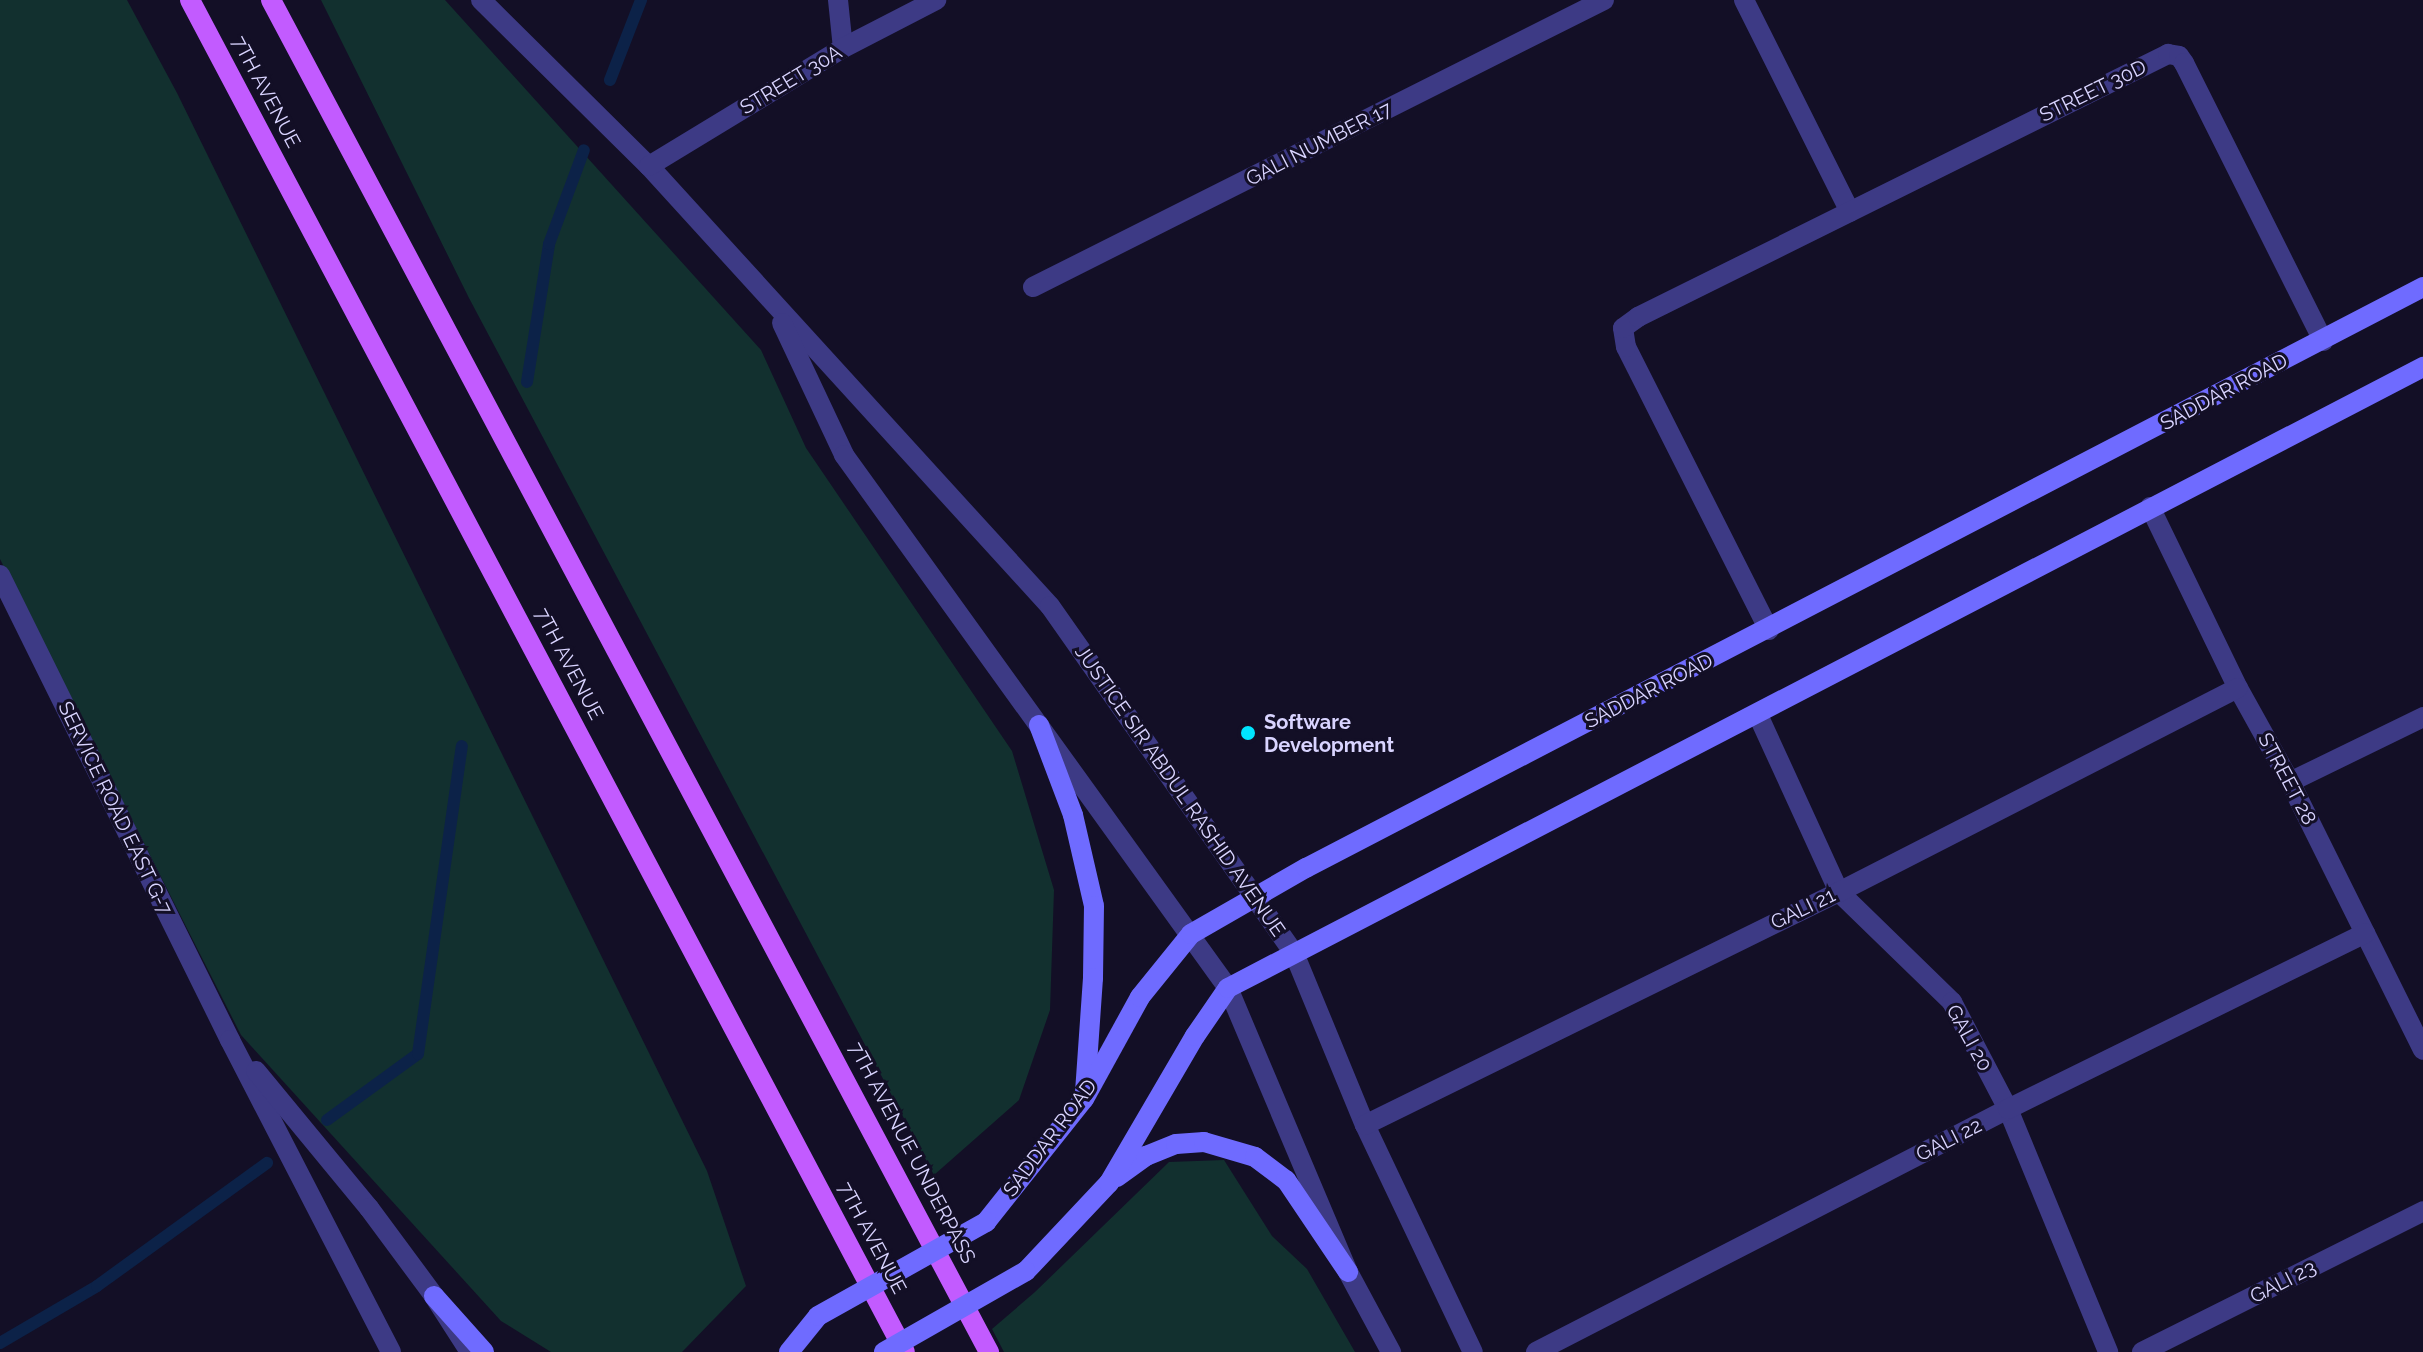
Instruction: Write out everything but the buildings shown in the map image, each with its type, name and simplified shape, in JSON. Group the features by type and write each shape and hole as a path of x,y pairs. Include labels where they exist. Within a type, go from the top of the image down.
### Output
{"main road":[{"name":"7TH AVENUE","path":"190,0 905,1352"},
{"name":"7TH AVENUE UNDERPASS","path":"271,0 989,1352"}],"street":[{"name":"JUSTICE SIR ABDUL RASHID AVENUE","path":"481,0 649,166 1050,606 1294,953 1365,1125 1473,1352"},
{"path":"838,0 843,48"},
{"name":"STREET 30A","path":"649,166 843,48 936,0"},
{"name":"GALI NUMBER 17","path":"1033,287 1604,0"},
{"path":"1744,0 1850,212"},
{"name":"STREET 30D","path":"1769,630 1626,347 1623,328 2168,54 2179,56 2323,341"},
{"name":"SADDAR ROAD","path":"789,1352 818,1316 986,1222 1084,1099 1140,997 1191,934 1320,860 1769,630 2423,287"},
{"name":"JUSTICE SIR ABDUL RASHID AVENUE","path":"773,305 844,455 1228,988 1348,1272 1391,1352"},
{"path":"1109,1183 1195,1036 1228,988 2423,367"},
{"name":"STREET 28","path":"2150,507 2238,688 2290,782 2365,933 2416,1021 2423,1050"},
{"name":"SERVICE ROAD EAST G-7","path":"0,575 230,1040 391,1352"},
{"name":"GALI 21","path":"1365,1125 1839,892 2238,688"},
{"name":"GALI 20","path":"1758,715 1839,892 1952,1002 2008,1109 2108,1352"},
{"path":"2290,782 2423,717"},
{"path":"1039,725 1073,815 1094,906 1093,978 1084,1099"},
{"name":"GALI 22","path":"1536,1352 2008,1109 2365,933"},
{"name":"SERVICE ROAD EAST G-7","path":"230,1040 369,1208 434,1296 470,1352"},
{"path":"884,1352 1026,1271 1109,1183 1146,1156 1176,1144 1204,1142 1229,1147 1255,1157 1286,1180 1348,1272"},
{"name":"GALI 23","path":"2142,1352 2423,1211"},
{"path":"434,1296 484,1352"}],"green space":[{"path":"0,0 127,0 177,93 707,1171 746,1286 682,1352 551,1352 501,1321 241,1035 0,559"},
{"path":"321,0 445,0 761,350 806,448 1012,751 1054,890 1050,1010 1019,1100 934,1175 469,298"},
{"path":"1224,1160 1272,1236 1307,1269 1355,1352 1004,1352 992,1329 1035,1292 1169,1162"}],"waterway":[{"path":"610,80 641,0"},
{"path":"527,382 549,244 584,150"},
{"path":"327,1120 418,1054 462,746"},
{"path":"0,1343 97,1286 267,1163"}],"place":[{"name":"Software Development","path":"1248,733"}]}
